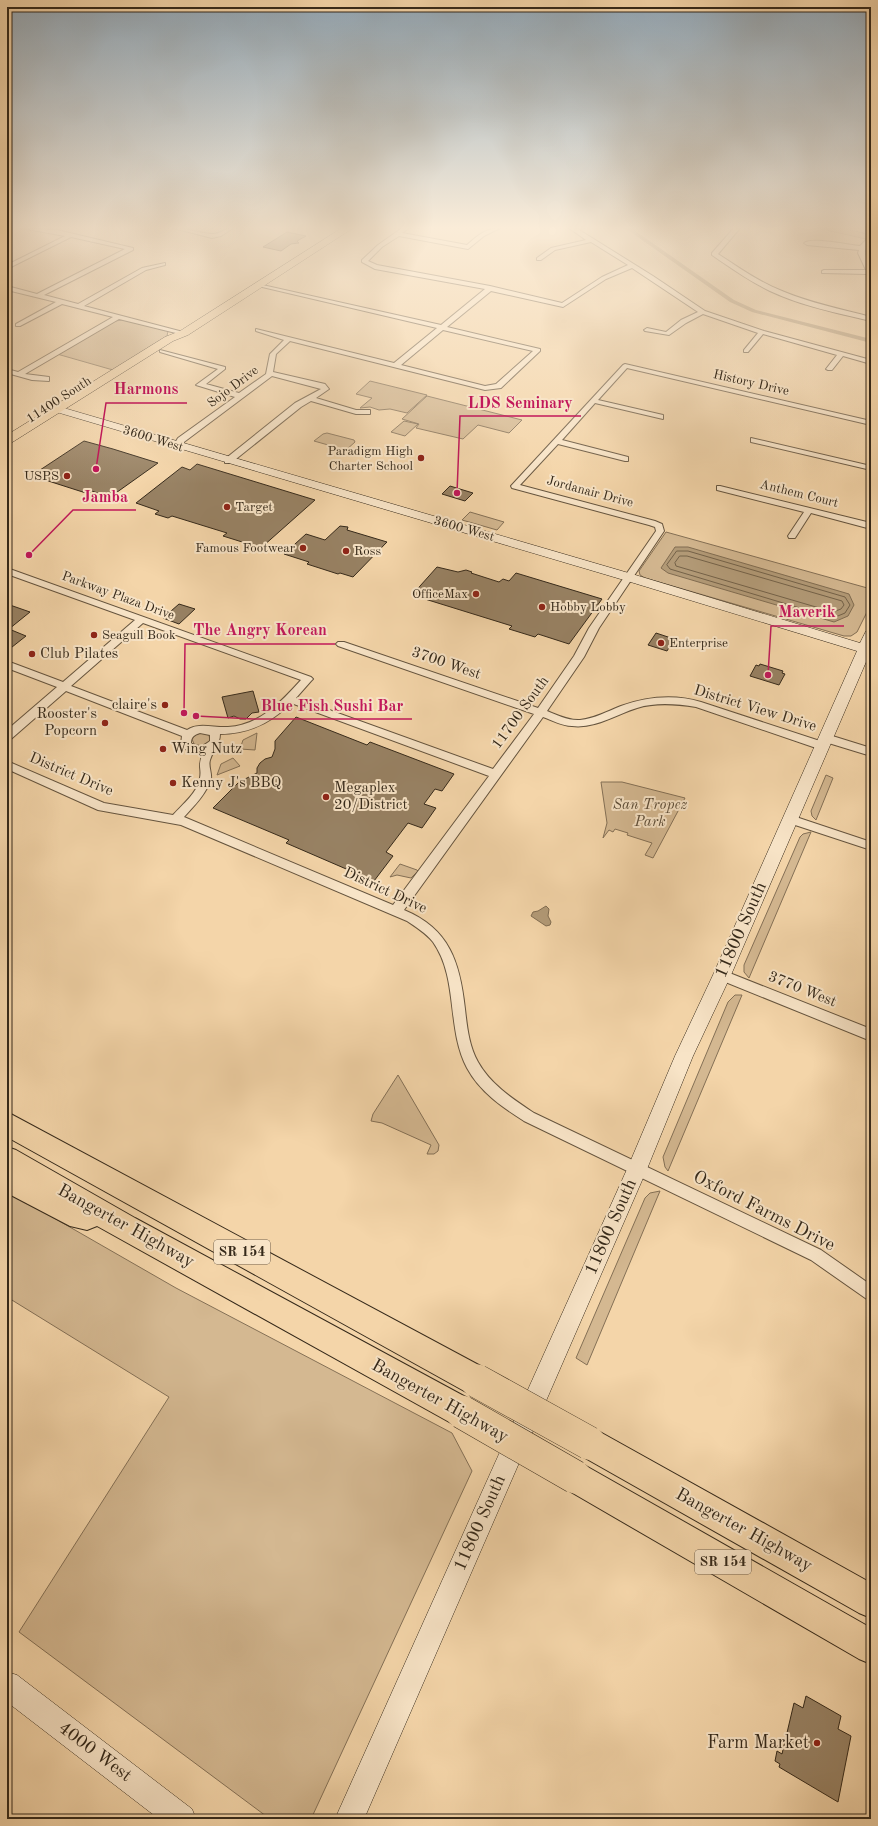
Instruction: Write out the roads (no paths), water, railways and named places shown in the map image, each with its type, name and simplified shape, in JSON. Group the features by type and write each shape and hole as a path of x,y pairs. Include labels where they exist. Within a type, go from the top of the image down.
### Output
{"highway":[{"name":"Bangerter Highway","path":"7,1124 477,1381 871,1601"},
{"name":"Bangerter Highway","path":"7,1159 125,1227 462,1412 871,1647"},
{"path":"7,1179 70,1213 125,1227"}],"main road":[{"name":"11400 South","path":"7,451 62,411 169,340 184,333 215,313"},
{"name":"11400 South","path":"7,440 30,426 62,411 177,341 184,333"},
{"name":"3600 West","path":"62,411 228,461 628,577 869,644"},
{"path":"7,444 30,426"},
{"name":"11800 South","path":"349,1819 637,1169 684,1056 722,975 824,742 869,644"},
{"name":"4000 West","path":"7,1685 182,1819"}],"street":[{"path":"18,326 41,313"},
{"path":"107,313 184,333"},
{"path":"258,330 395,366 490,388 498,386 538,350 379,313"},
{"path":"395,366 459,313"},
{"path":"647,330 667,334 678,324 691,316 699,313"},
{"path":"707,313 762,332 871,362"},
{"path":"848,313 871,319"},
{"path":"19,374 118,316"},
{"path":"746,351 762,332"},
{"name":"Sojo Drive","path":"177,446 181,440 270,373 273,354 289,339"},
{"path":"162,350 220,366 223,368 222,370 200,385 241,396"},
{"path":"830,369 841,354"},
{"name":"History Drive","path":"594,401 625,366 871,424"},
{"path":"7,371 46,379"},
{"path":"228,461 298,405 310,400 324,391 324,387 270,373"},
{"path":"310,400 356,412 367,412"},
{"path":"625,459 556,442 594,401 660,417"},
{"path":"754,440 871,468"},
{"name":"Jordanair Drive","path":"556,442 515,486 652,523 658,526"},
{"name":"Anthem Court","path":"720,488 871,526"},
{"path":"792,536 809,510"},
{"name":"11700 South","path":"396,911 541,712 579,657 594,628 660,531 658,526"},
{"name":"Parkway Plaza Drive","path":"11,576 308,679 290,699 266,720 257,725 236,731 213,744"},
{"path":"7,736 141,620"},
{"name":"3700 West","path":"341,644 541,712"},
{"path":"7,664 188,735"},
{"path":"290,699 495,774"},
{"name":"District View Drive","path":"541,712 579,724 642,703 661,701 684,702 697,704 824,742 871,752"},
{"path":"176,819 200,792 206,777 204,762 194,750 186,744 188,735 199,729 212,731 216,736 204,762"},
{"name":"Parkway Plaza Drive","path":"212,731 236,731"},
{"path":"194,750 203,750 213,744"},
{"name":"District Drive","path":"7,765 102,806 119,811 176,819 396,911 424,926 437,938 449,959 453,973 463,1043 472,1064 486,1085 505,1102 529,1117 637,1169"},
{"path":"790,819 871,846"},
{"name":"3770 West","path":"722,975 871,1035"},
{"name":"Oxford Farms Drive","path":"637,1169 816,1255 871,1294"}],"water":[{"path":"675,547 688,547 849,594 854,605 848,616 834,622 668,573 661,568"},
{"path":"546,906 549,909 548,916 551,922 550,925 546,926 531,916 533,912"}],"waterway":[{"path":"763,313 871,341"}],"place":[{"name":"Paradigm High Charter School","path":"421,458"},
{"name":"Harmons","path":"96,469"},
{"name":"USPS","path":"67,476"},
{"name":"LDS Seminary","path":"457,493"},
{"name":"Target","path":"227,507"},
{"name":"Famous Footwear","path":"303,548"},
{"name":"Ross","path":"346,551"},
{"name":"Jamba","path":"29,555"},
{"name":"OfficeMax","path":"476,594"},
{"name":"Hobby Lobby","path":"542,607"},
{"name":"Seagull Book","path":"94,635"},
{"name":"Enterprise","path":"661,643"},
{"name":"Club Pilates","path":"32,654"},
{"name":"Maverik","path":"768,675"},
{"name":"claire's","path":"165,705"},
{"name":"The Angry Korean","path":"184,713"},
{"name":"Blue Fish Sushi Bar","path":"196,716"},
{"name":"Rooster's Popcorn","path":"105,723"},
{"name":"Wing Nutz","path":"163,749"},
{"name":"Kenny J's BBQ","path":"173,783"},
{"name":"Megaplex 20/District","path":"326,797"},
{"name":"Farm Market","path":"817,1743"}],"park label":[{"name":"San Tropez Park","path":"650,814"}]}
